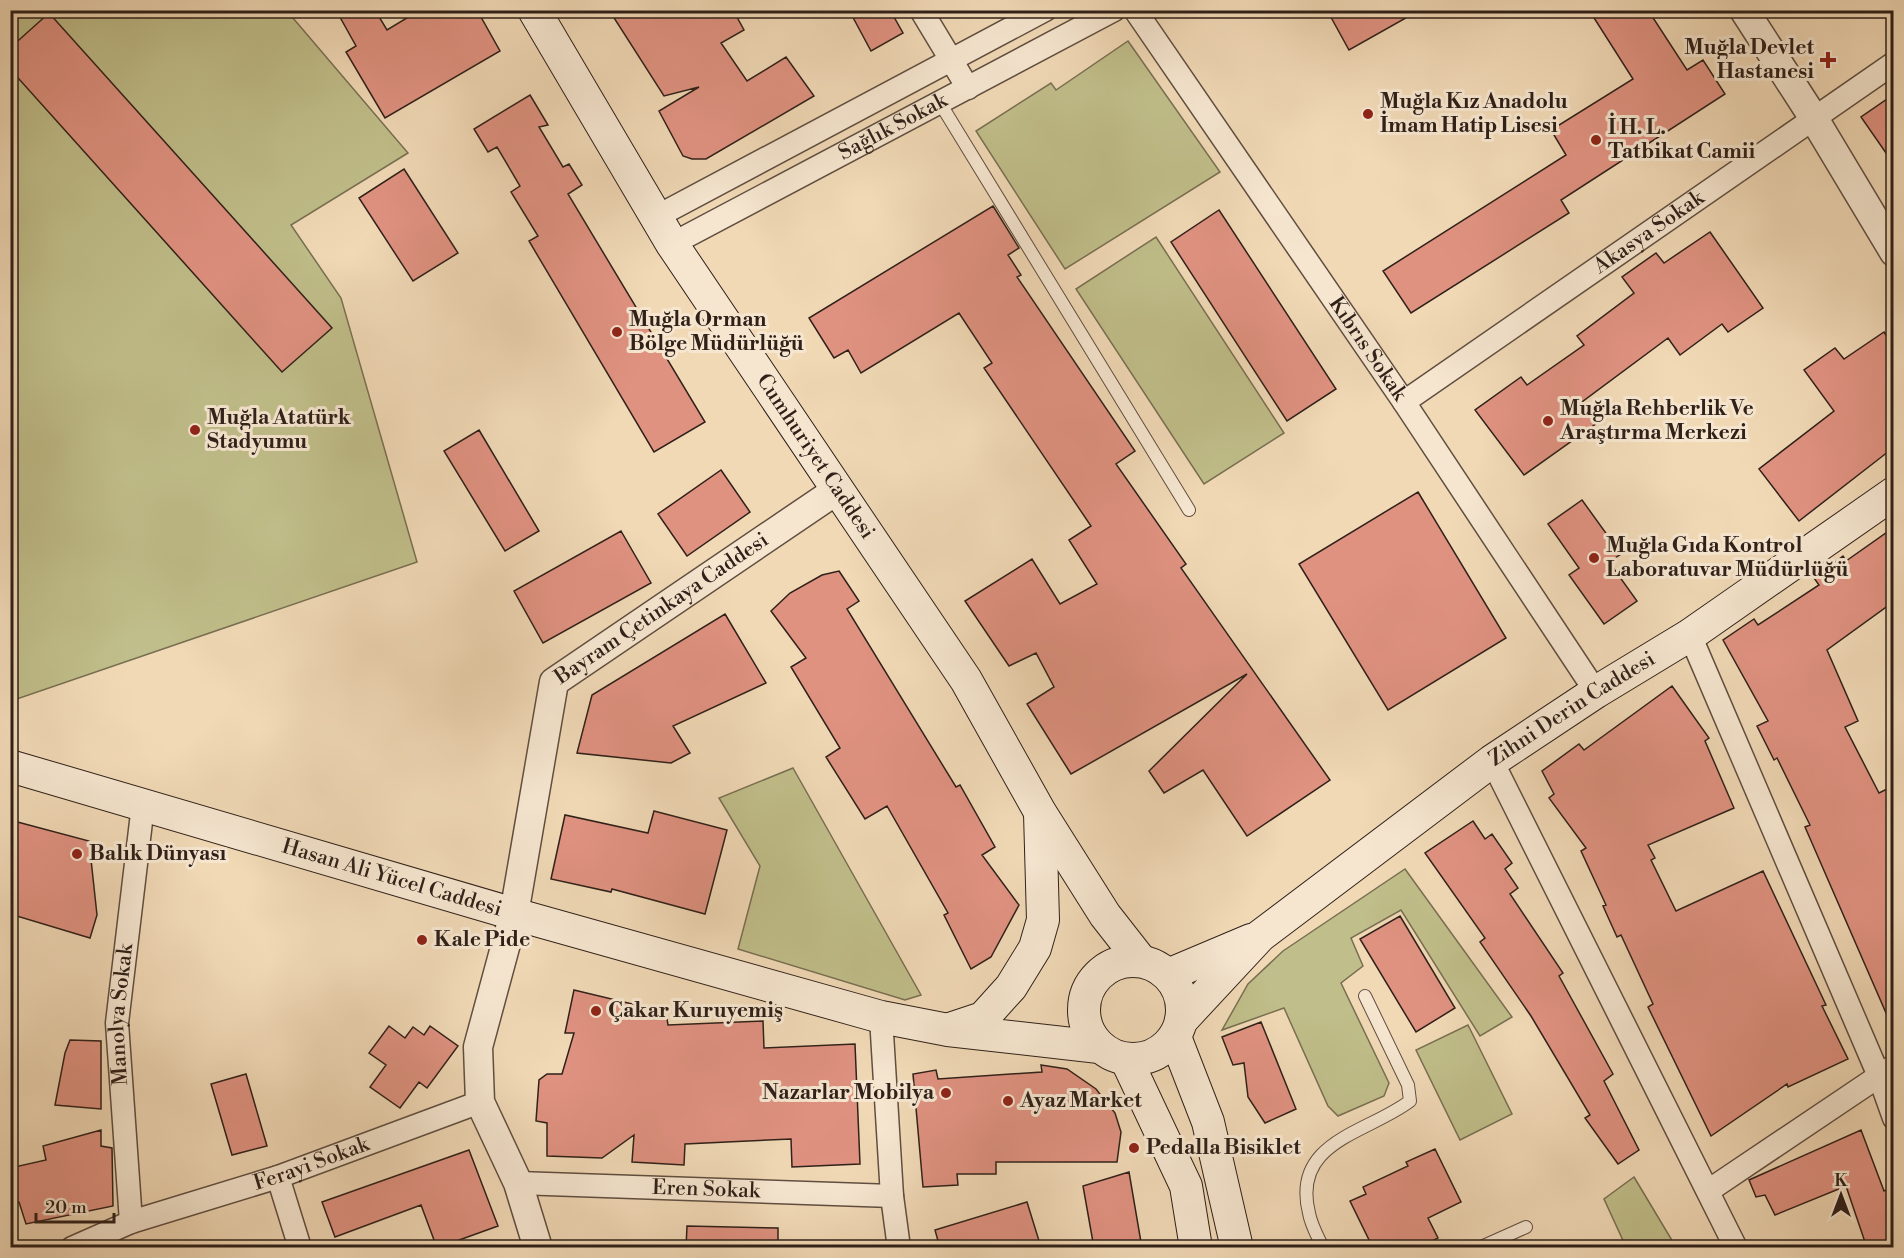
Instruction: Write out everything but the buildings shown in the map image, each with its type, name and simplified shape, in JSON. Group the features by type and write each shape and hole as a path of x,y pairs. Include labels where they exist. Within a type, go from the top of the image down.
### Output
{"main road":[{"name":"Cumhuriyet Caddesi","path":"534,10 672,244 966,680 1040,812 1105,915 1154,968"},
{"name":"Zihni Derin Caddesi","path":"1260,936 1492,761 1596,692 1690,635 1893,493"},
{"name":"Hasan Ali Yücel Caddesi","path":"10,766 514,914 881,1017 948,1030 1113,1053"},
{"path":"948,1030 983,1018 1011,987 1035,948 1043,920 1040,812"},
{"path":"1154,968 1260,936"},
{"path":"1113,1053 1154,1055 1260,936"},
{"path":"1196,1248 1186,1186 1113,1053 1089,1035 1084,1020 1083,1004 1088,989 1097,976 1110,966 1125,961 1154,968 1177,989 1182,1005 1178,1029 1208,1122 1237,1248"}],"street":[{"path":"921,10 968,88"},
{"name":"Sağlık Sokak","path":"656,217 1045,10"},
{"name":"Sağlık Sokak","path":"672,244 1114,10"},
{"name":"Kıbrıs Sokak","path":"1135,10 1404,402 1596,692"},
{"path":"1744,10 1813,117 1893,252"},
{"name":"Akasya Sokak","path":"1404,402 1893,63"},
{"name":"Bayram Çetinkaya Caddesi","path":"538,1248 518,1183 480,1102 478,1047 514,914 554,682 837,490"},
{"path":"1690,635 1886,1071 1893,1118"},
{"path":"1492,761 1736,1248"},
{"name":"Manolya Sokak","path":"131,1222 117,1023 143,805"},
{"path":"881,1017 892,1196 899,1248"},
{"path":"1708,1191 1886,1071"},
{"name":"Ferayi Sokak","path":"73,1247 131,1222 278,1177 480,1102"},
{"path":"278,1177 300,1248"},
{"name":"Eren Sokak","path":"518,1183 892,1196"}],"lane":[{"path":"940,103 1189,510"},
{"path":"1323,1248 1309,1213 1306,1187 1312,1166 1332,1143 1396,1112 1410,1101 1408,1085 1365,996"},
{"path":"1479,1248 1526,1227"}],"shaded area":[{"name":"Muğla Atatürk Stadyumu","path":"10,11 287,11 408,153 291,225 341,298 417,562 11,701"},
{"path":"1128,41 1220,172 1065,269 976,131 1051,83 1056,90"},
{"path":"1156,237 1284,433 1204,484 1076,289"},
{"path":"793,768 921,995 905,1000 738,949 760,866 719,798"},
{"path":"1405,869 1512,1017 1480,1036 1401,910 1351,938 1363,966 1341,983 1389,1083 1384,1096 1338,1116 1328,1106 1284,1008 1222,1030 1248,984 1283,951"},
{"path":"1468,1025 1512,1114 1460,1140 1416,1050"},
{"path":"1634,1177 1676,1247 1626,1247 1604,1199"}],"place":[{"name":"Muğla Devlet Hastanesi","path":"1828,60"},
{"name":"Muğla Kız Anadolu İmam Hatip Lisesi","path":"1368,114"},
{"name":"İ H. L. Tatbikat Camii","path":"1596,140"},
{"name":"Muğla Orman Bölge Müdürlüğü","path":"617,332"},
{"name":"Muğla Rehberlik Ve Araştırma Merkezi","path":"1548,421"},
{"name":"Muğla Atatürk Stadyumu","path":"195,430"},
{"name":"Muğla Gıda Kontrol Laboratuvar Müdürlüğü","path":"1594,558"},
{"name":"Balık Dünyası","path":"77,854"},
{"name":"Kale Pide","path":"422,940"},
{"name":"Çakar Kuruyemiş","path":"596,1011"},
{"name":"Nazarlar Mobilya","path":"946,1093"},
{"name":"Ayaz Market","path":"1008,1101"},
{"name":"Pedalla Bisiklet","path":"1134,1148"}]}
